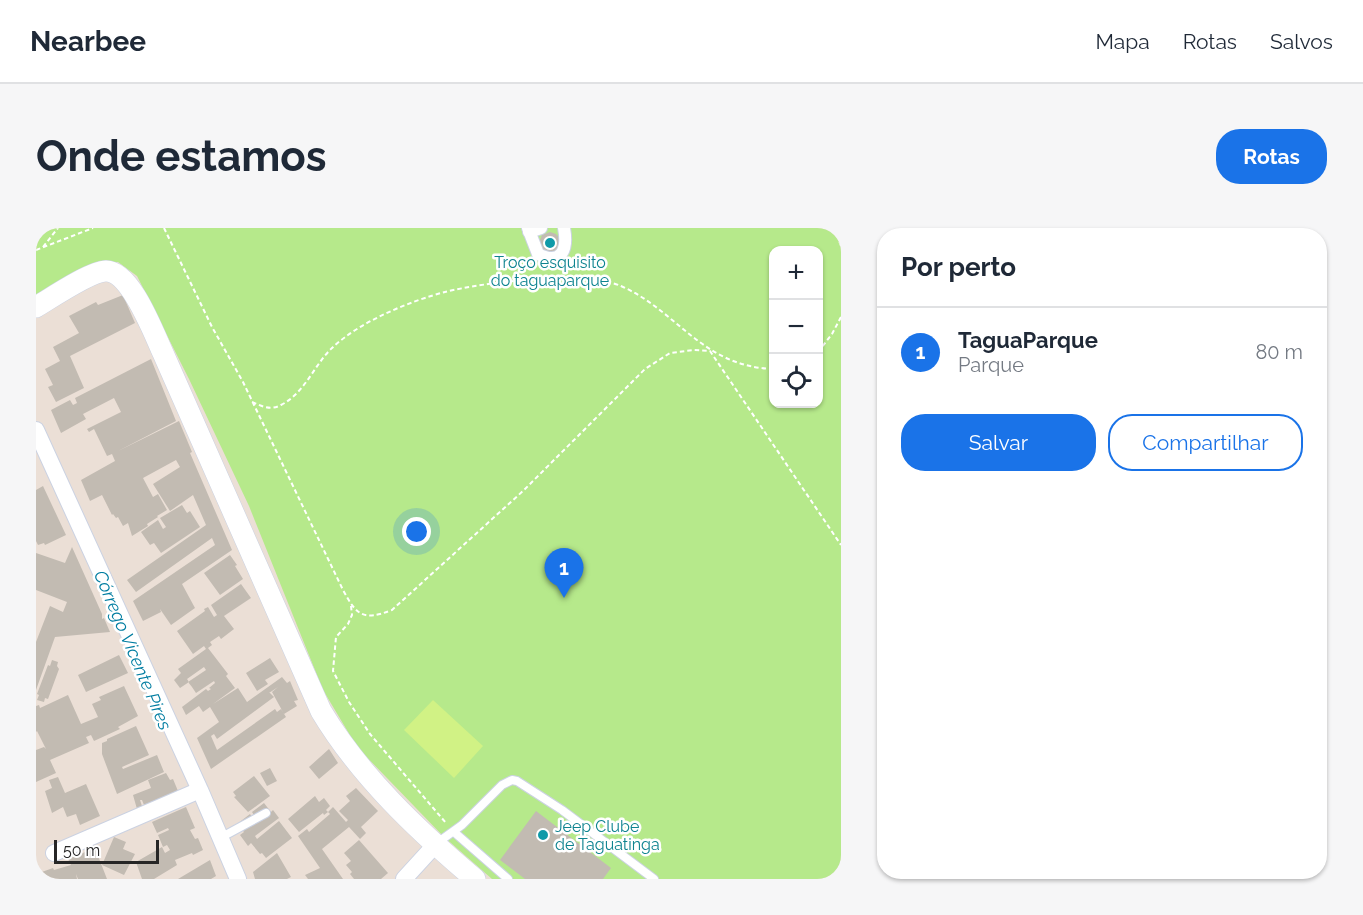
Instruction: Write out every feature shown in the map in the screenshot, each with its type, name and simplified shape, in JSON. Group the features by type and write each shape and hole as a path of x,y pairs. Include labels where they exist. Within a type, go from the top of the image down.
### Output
{"street":[{"path":"533,229 538,254 551,259 560,255 566,246 564,228"},
{"path":"36,307 98,273 113,272 127,283 163,353 321,711 352,757 375,784 435,845 475,879"},
{"path":"36,430 200,790 238,879"},
{"path":"54,853 200,790"},
{"path":"404,879 435,845"}],"lane":[{"path":"435,845 454,832 502,785 512,780 562,810 654,879"},
{"path":"220,838 266,813"},
{"path":"454,832 508,879"}],"path":[{"path":"42,248 58,228"},
{"path":"36,250 93,228"},
{"path":"164,228 351,603 364,616 392,610 523,491 645,369 670,353 710,351"},
{"path":"834,228 841,246"},
{"path":"252,402 268,409 279,407 287,402 298,392 332,348 346,336 391,312 445,292 522,281 581,278 621,286 653,306 710,351 748,366 769,368"},
{"path":"823,346 841,317"},
{"path":"710,351 841,545"},
{"path":"351,603 352,615 348,624 336,637 333,671 349,702 370,734 454,832"}],"green space":[{"path":"36,228 841,228 841,879 492,879 443,836 357,747 323,690 249,506 137,276 118,262 108,262 36,297"},
{"path":"433,700 483,746 454,778 404,730"}],"building":[{"path":"550,232 556,234 560,239 560,248 555,252 542,251 539,243 542,235","holes":["547,237 555,240 553,248 550,249 543,243"]},
{"path":"123,295 135,323 70,356 84,388 56,402 48,387 53,385 45,369 60,361 53,347 79,333 69,316 96,302 98,305"},
{"path":"151,359 176,421 118,451 179,421 192,452 190,453 232,550 182,584 195,608 171,625 160,609 161,612 143,621 133,601 215,545 212,538 136,592 127,580 206,525 193,495 170,511 153,484 180,467 176,460 143,478 153,497 158,494 167,510 132,536 128,523 123,526 118,517 112,515 102,495 90,501 81,480 115,461 112,454 107,456 94,429 89,432 87,429 121,412 114,398 83,414 86,419 61,433 51,410 70,400 73,405 77,403 75,398"},
{"path":"43,486 66,535 45,545 44,543 38,545 36,541 36,490"},
{"path":"182,505 187,513 190,511 200,527 161,553 154,543 150,545 141,532 158,520 163,529 166,527 160,518"},
{"path":"72,547 102,614 102,619 104,618 110,632 55,637 36,690 36,642 50,606 63,612 67,602 36,590 36,553 65,563"},
{"path":"230,555 243,579 220,595 204,573"},
{"path":"241,584 251,598 224,616 234,629 221,639 219,636 210,642 212,645 208,648 228,674 226,676 235,688 213,704 238,688 247,702 282,677 287,683 290,681 298,700 294,701 297,706 284,714 286,717 211,769 197,738 219,722 210,707 203,712 199,706 186,715 182,707 206,689 208,691 211,689 209,688 215,683 214,681 196,693 188,682 180,688 174,680 181,673 178,669 206,649 204,646 193,654 177,631 208,607 214,617 217,615 211,605","holes":["204,667 206,670 189,682 187,679","278,687 272,692 283,712 281,709 277,712 275,709 217,750 211,736 214,734 217,739 274,697 269,693"]},
{"path":"119,655 128,673 86,692 78,675"},
{"path":"270,658 279,672 265,680 268,684 257,691 246,673"},
{"path":"52,660 58,662 59,669 48,699 45,698 44,702 37,700 39,695 37,694"},
{"path":"124,686 138,716 118,727 120,729 94,741 91,735 86,737 89,743 50,760 56,773 36,782 36,750 44,747 46,749 36,732 36,706 39,705 40,708 68,695 81,724 98,717 92,704 101,700 99,697"},
{"path":"136,726 149,755 122,767 123,769 157,755 164,772 117,794 102,754 102,743"},
{"path":"329,749 338,763 319,779 309,767"},
{"path":"270,768 277,781 267,786 260,773"},
{"path":"166,773 170,780 173,779 178,791 144,805 140,800 142,806 137,809 133,795 151,788 148,780"},
{"path":"254,776 270,796 248,812 234,797 236,796 233,792"},
{"path":"58,777 65,793 86,784 100,816 80,825 76,814 67,817 63,807 52,813 45,791 52,788 49,780"},
{"path":"356,788 378,811 361,827 366,833 360,839 349,827 322,849 343,879 308,879 305,875 320,868 298,836 307,829 309,832 330,814 328,812 333,807 346,822 348,820 339,811 350,801 346,796"},
{"path":"315,796 319,802 324,798 330,806 326,810 328,812 324,815 323,813 299,832 288,819"},
{"path":"264,803 279,818 255,836 257,839 279,821 292,838 266,858 251,843 248,846 240,835 244,832 237,824 250,814 252,817 254,815 252,812"},
{"path":"186,807 195,828 190,830 195,839 198,838 203,850 175,860 177,865 154,879 142,879 136,862 162,847 165,853 170,850 167,845 163,847 158,835 169,830 168,828 157,833 152,822"},
{"name":"Jeep Clube de Taguatinga","path":"536,811 611,868 603,879 525,879 500,860"},
{"path":"114,837 126,842 123,849 135,854 124,875 102,865"},
{"path":"359,840 388,873 381,879 354,879 350,874 352,872 346,865 351,861 344,853"},
{"path":"95,848 107,879 78,879 76,874 77,879 42,879 39,873 71,865 68,859"},
{"path":"277,853 291,877 255,879 253,872"},
{"path":"210,860 216,876 211,879 178,879"}],"place":[{"name":"Troço esquisito do taguaparque","path":"550,243"},
{"name":"TaguaParque","path":"564,598"},
{"name":"Jeep Clube de Taguatinga","path":"543,835"}],"water label":[{"name":"Córrego Vicente Pires","path":"133,650"}]}
